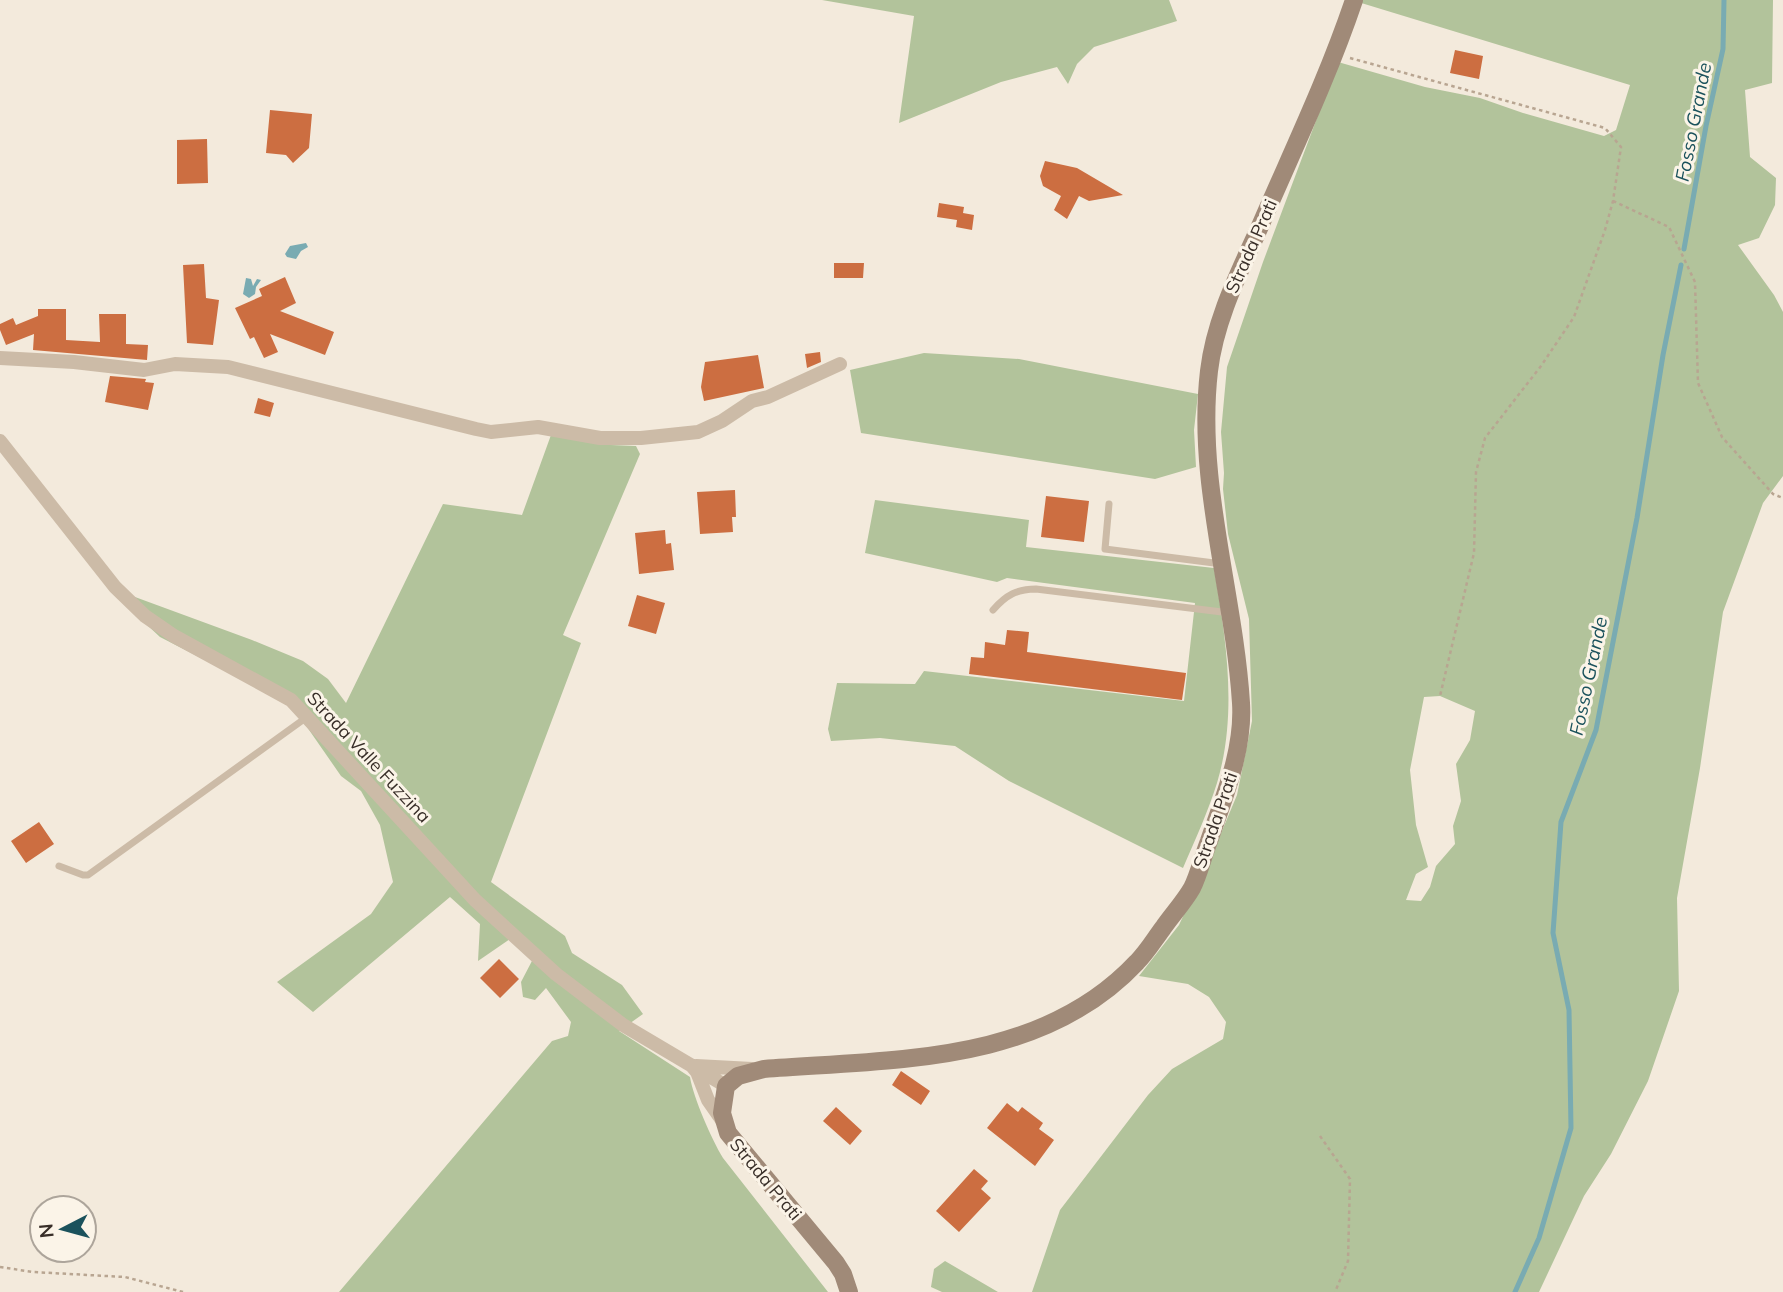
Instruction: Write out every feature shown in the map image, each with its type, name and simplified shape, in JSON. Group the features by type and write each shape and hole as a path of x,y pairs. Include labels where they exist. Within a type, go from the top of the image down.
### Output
{"street":[{"name":"Strada Prati","path":"849,1292 836,1262 738,1146 724,1123 722,1113 726,1086 738,1076 764,1069 942,1055 983,1047 1042,1028 1093,1001 1140,960 1192,888 1234,770 1242,708 1231,613 1211,489 1206,425 1209,368 1222,311 1335,54 1354,0"},
{"path":"0,358 74,362 144,370 175,365 228,366 491,432 538,427 600,438 641,438 698,432 722,421 752,401 788,389 840,364"},
{"name":"Strada Valle Fuzzina","path":"0,441 114,587 145,615 174,636 291,700 475,900 556,974 623,1025 726,1086"},
{"path":"691,1065 708,1100 724,1123"},
{"name":"Strada Valle Fuzzina","path":"691,1065 764,1069"}],"lane":[{"path":"1109,504 1105,549 1223,564"},
{"path":"993,610 1003,598 1020,589 1036,589 1231,613"},
{"path":"59,866 88,875 308,716"}],"path":[{"path":"1335,54 1605,128 1621,147 1613,201 1605,230 1574,317 1541,366 1485,438 1476,472 1474,553 1440,696"},
{"path":"1613,201 1669,227 1695,282 1698,383 1722,437 1773,494 1783,498"},
{"path":"1320,1136 1350,1179 1348,1261 1335,1292"},
{"path":"0,1267 33,1272 125,1277 183,1292"}],"green space":[{"path":"822,0 1169,0 1177,21 1094,47 1077,64 1068,84 1057,67 1001,82 899,123 914,16"},
{"path":"1773,0 1772,83 1745,90 1750,157 1776,178 1775,205 1759,238 1738,245 1783,312 1783,476 1763,503 1723,612 1677,898 1679,991 1648,1081 1611,1154 1584,1196 1539,1292 1032,1292 1060,1210 1148,1095 1172,1069 1223,1039 1226,1022 1209,997 1188,984 1139,976 1179,925 1237,795 1252,721 1249,619 1228,534 1223,489 1221,432 1227,367 1338,62 1425,87 1480,98 1604,136 1616,130 1630,85 1358,2","holes":["1440,696 1475,711 1470,740 1456,764 1461,801 1453,826 1455,844 1436,866 1430,887 1421,901 1406,900 1416,874 1428,867 1416,825 1410,770 1424,697"]},
{"path":"924,353 1019,359 1198,394 1194,430 1196,467 1155,479 861,433 850,370"},
{"path":"551,435 611,445 636,446 640,454 563,635 581,643 491,882 565,936 572,953 622,985 643,1014 619,1031 690,1077 695,1096 723,1158 828,1292 339,1292 552,1041 568,1036 571,1022 546,988 535,1000 523,997 521,982 533,959 513,937 478,961 480,924 450,897 313,1012 277,982 371,914 393,882 380,825 361,791 341,776 298,714 277,697 160,637 130,609 135,597 303,661 328,679 346,703 443,504 522,515"},
{"path":"875,500 1029,520 1026,547 1214,568 1226,649 1227,730 1217,783 1183,868 1009,781 955,746 880,738 831,741 828,729 837,683 915,684 924,671 1184,701 1195,603 1007,578 997,582 865,553"},
{"path":"945,1261 998,1292 942,1292 931,1287 934,1269"}],"water":[{"path":"306,243 308,247 301,251 296,259 285,254 290,246"},
{"path":"246,278 251,279 253,286 257,279 261,280 255,294 249,298 243,294"}],"building":[{"path":"1455,50 1483,56 1479,79 1450,73"},
{"path":"270,110 312,114 309,148 293,163 286,155 266,153"},
{"path":"207,139 208,183 177,184 177,140"},
{"path":"1045,161 1077,168 1123,195 1089,201 1079,196 1067,219 1054,210 1061,196 1043,186 1040,176"},
{"path":"939,203 964,207 963,213 974,215 972,230 956,227 957,220 937,217"},
{"path":"834,263 864,263 863,278 834,278"},
{"path":"204,264 206,298 219,300 213,345 187,343 183,265"},
{"path":"285,277 296,303 280,311 334,332 325,355 270,334 278,352 264,358 254,337 250,339 235,308 262,296 259,289"},
{"path":"38,309 66,309 66,340 100,342 99,314 126,314 126,344 148,345 147,360 33,350 34,334 6,345 0,324 13,318 16,325 38,316"},
{"path":"820,352 821,362 807,368 805,354"},
{"path":"758,355 764,388 704,401 701,387 705,362"},
{"path":"110,376 146,379 145,382 154,383 148,410 105,402"},
{"path":"258,398 274,403 270,417 254,413"},
{"path":"735,490 736,517 732,517 733,532 700,534 697,492"},
{"path":"1046,496 1089,501 1084,542 1041,537"},
{"path":"665,530 666,544 671,543 674,570 639,574 635,533"},
{"path":"637,595 665,603 656,634 628,626"},
{"path":"1007,630 1029,632 1027,652 1186,673 1182,700 969,674 971,657 984,658 985,642 1005,645"},
{"path":"39,822 54,844 26,863 11,841"},
{"path":"499,959 519,979 500,998 480,978"},
{"path":"901,1071 930,1091 921,1105 892,1085"},
{"path":"1007,1103 1018,1112 1022,1107 1043,1123 1039,1129 1054,1140 1035,1166 987,1128"},
{"path":"836,1107 862,1131 850,1145 823,1121"},
{"path":"974,1169 988,1181 981,1189 991,1198 959,1232 936,1211"}],"waterway":[{"name":"Fosso Grande","path":"1684,249 1723,49 1724,0"},
{"name":"Fosso Grande","path":"1515,1292 1539,1238 1571,1128 1569,1010 1553,933 1561,822 1596,730 1637,518 1663,355 1681,265"}]}
